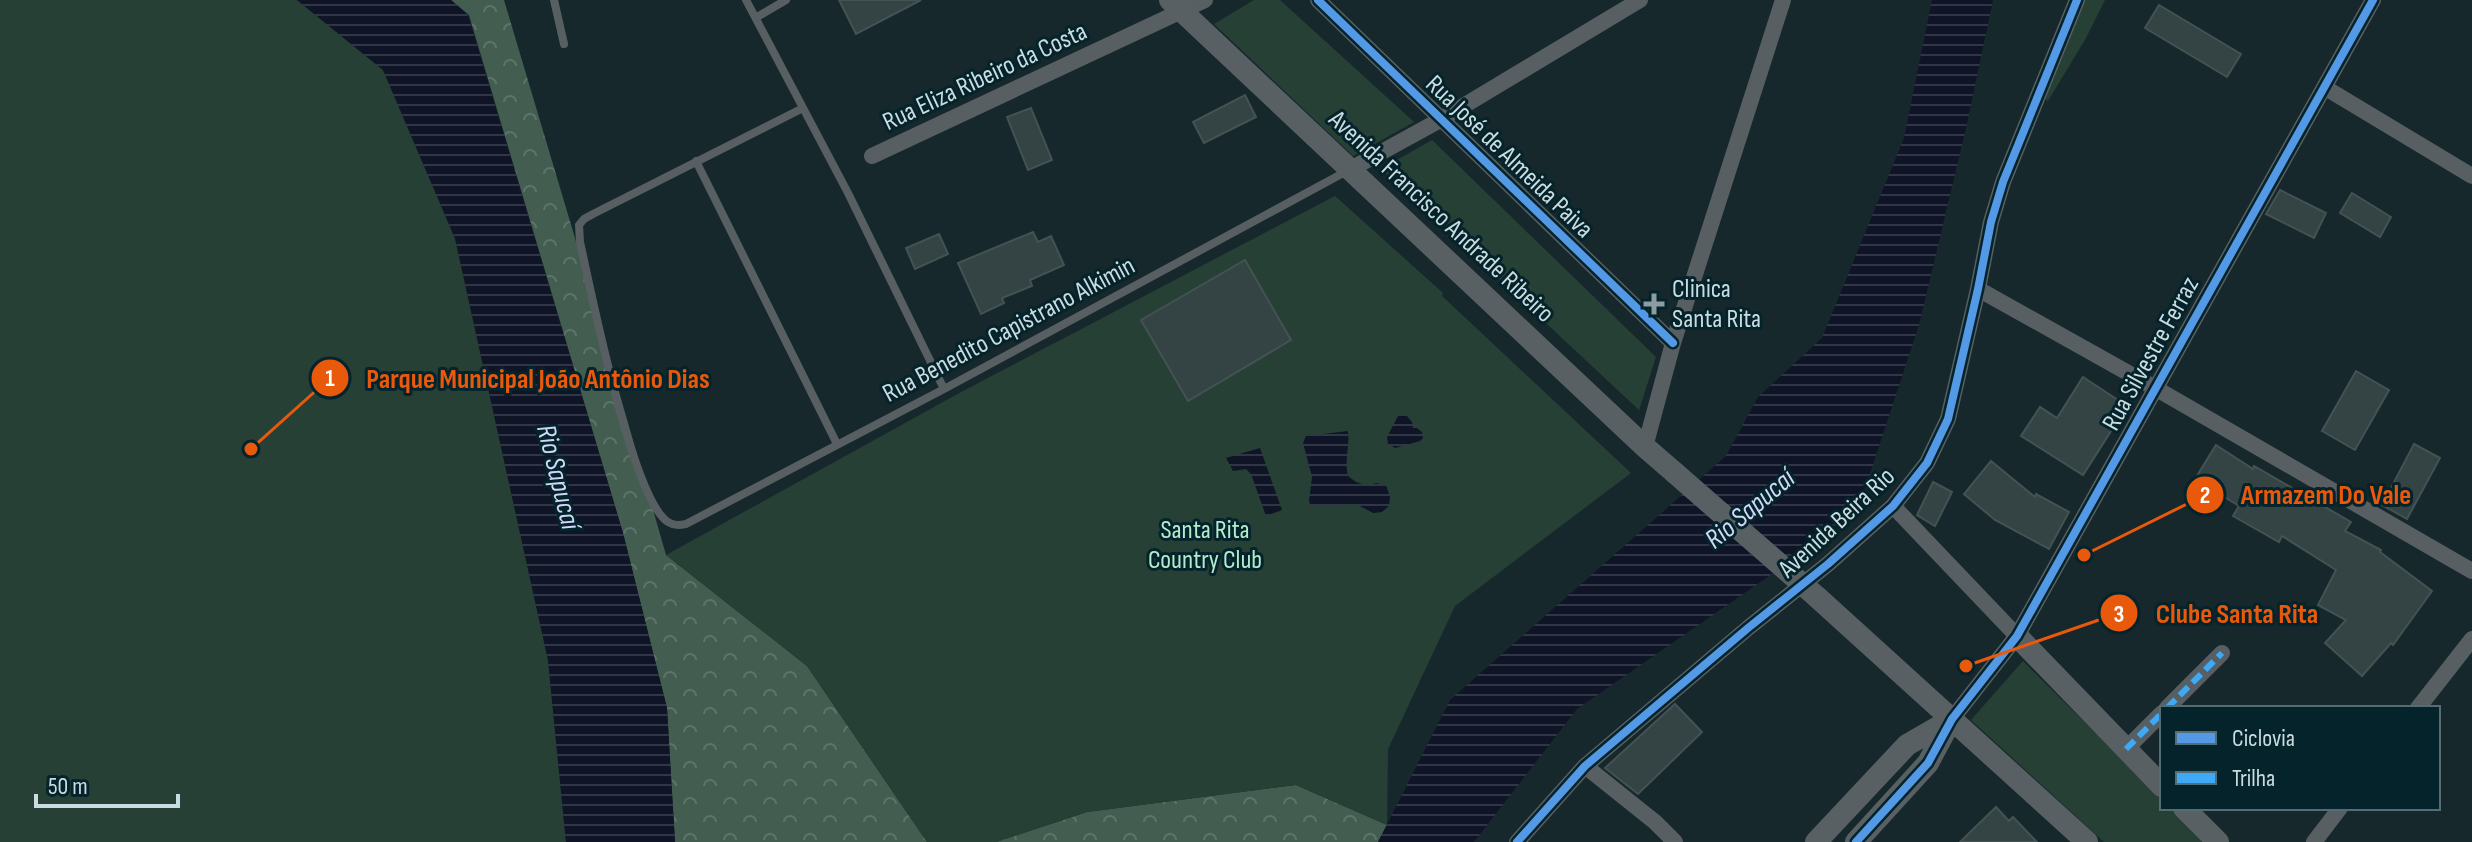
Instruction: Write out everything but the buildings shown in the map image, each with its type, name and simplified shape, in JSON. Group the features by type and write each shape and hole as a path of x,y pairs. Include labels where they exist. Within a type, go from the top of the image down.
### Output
{"main road":[{"name":"Avenida Francisco Andrade Ribeiro","path":"1176,6 1645,447 1817,597 2087,842"},
{"path":"2017,636 2160,784"},
{"path":"1816,842 1907,745 1952,719"},
{"path":"1856,842 1928,763 1952,719"},
{"path":"2186,810 2218,842"}],"street":[{"name":"Rua Eliza Ribeiro da Costa","path":"872,156 1176,6 1205,0"},
{"name":"Rua José de Almeida Paiva","path":"1318,0 1673,343"},
{"path":"1349,170 1440,120 1640,0"},
{"path":"1645,447 1673,343 1783,0"},
{"name":"Avenida Beira Rio","path":"1517,842 1585,766 1828,564 1893,506 1927,463 1948,419 1991,222 2003,182 2077,0"},
{"name":"Rua Silvestre Ferraz","path":"1952,719 2017,636 2373,0"},
{"path":"2324,87 2472,176"},
{"path":"1978,289 2472,571"},
{"path":"1893,506 2017,636"},
{"path":"2420,706 2472,639"},
{"path":"2169,706 2222,653"},
{"path":"2126,749 2160,715"},
{"path":"1585,766 1675,842"},
{"path":"2314,842 2338,810"}],"lane":[{"path":"554,0 564,44"},
{"path":"746,0 944,389"},
{"path":"757,17 786,0"},
{"path":"803,108 696,161 837,444"},
{"name":"Rua Benedito Capistrano Alkimin","path":"696,161 584,219 579,225 578,234 620,412 644,483 661,516 677,525 686,524 944,389 1349,170"}],"green space":[{"path":"0,0 297,0 383,70 455,239 548,660 566,842 0,842"},
{"path":"451,0 504,0 666,555 807,666 927,842 675,842 667,708 623,533 469,15"},
{"path":"1254,0 1280,0 1414,122 1353,156 1214,24"},
{"path":"2082,0 2105,0 2048,101 2041,96"},
{"path":"1432,140 1656,357 1639,410 1381,169"},
{"name":"Santa Rita Country Club","path":"1335,196 1443,293 1442,296 1631,473 1455,606 1388,749 1387,825 1296,785 1087,812 996,842 927,842 807,666 666,555 963,391"},
{"path":"2023,661 2160,797 2160,810 2173,810 2206,842 2104,842 1971,720"},
{"path":"1296,785 1387,825 1378,842 996,842 1087,812"}],"water":[{"name":"Rio Sapucaí","path":"297,0 451,0 468,15 623,533 667,708 675,842 566,842 548,660 455,238 383,70"},
{"name":"Rio Sapucaí","path":"1932,0 1993,0 1919,325 1856,516 1577,709 1474,842 1378,842 1450,700 1726,456 1758,397 1822,338 1904,138"},
{"path":"1398,416 1407,416 1413,428 1422,432 1420,441 1395,448 1388,444 1387,437"},
{"path":"1348,431 1348,476 1368,486 1376,483 1386,485 1389,506 1382,512 1373,513 1356,504 1311,506 1312,477 1303,443 1306,436"},
{"path":"1260,448 1282,510 1266,516 1251,474 1246,469 1233,471 1226,458"}],"marked path":[{"path":"2169,706 2222,653"},
{"path":"2126,749 2160,715"}],"cycle path":[{"path":"1318,0 1673,343"},
{"path":"1517,842 1585,766 1828,564 1893,506 1927,463 1948,419 1991,222 2003,182 2077,0"},
{"path":"1856,842 1928,763 1952,719 2017,636 2373,0"}],"place":[{"name":"Clinica Santa Rita","path":"1654,304"},
{"name":"Parque Municipal João Antônio Dias","path":"251,449"},
{"name":"Armazem Do Vale","path":"2084,555"},
{"name":"Clube Santa Rita","path":"1966,666"}]}
